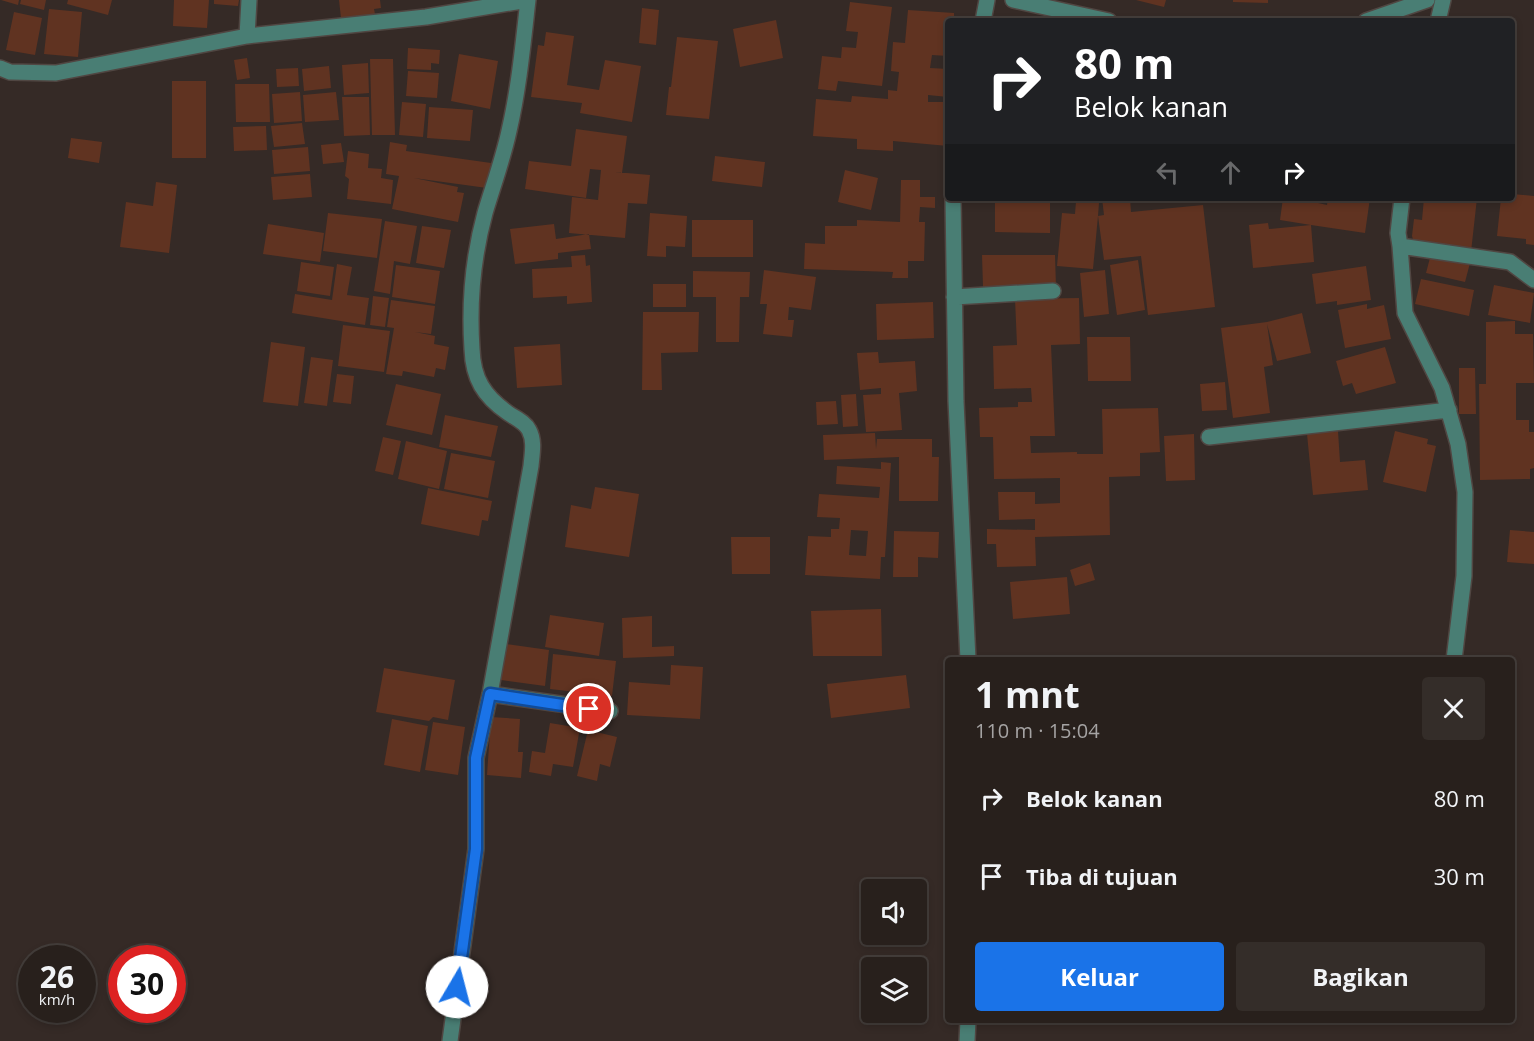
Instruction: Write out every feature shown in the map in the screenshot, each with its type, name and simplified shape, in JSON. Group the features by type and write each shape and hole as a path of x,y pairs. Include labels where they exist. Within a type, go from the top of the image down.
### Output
{"street":[{"path":"247,36 249,0"},
{"path":"0,68 10,72 56,73 247,36 426,17 528,0 517,94 502,159 478,243 472,293 471,348 475,370 488,398 525,425 530,432 531,466 490,694 476,758 476,849 450,1041"},
{"path":"984,18 987,0"},
{"path":"1013,0 1095,18"},
{"path":"1370,18 1385,7 1427,0"},
{"path":"1439,18 1443,0"},
{"path":"953,201 956,401 968,657"},
{"path":"1402,201 1398,233 1405,313 1415,337 1438,377 1458,444 1465,492 1464,576 1454,657"},
{"path":"1400,246 1510,262 1534,280"},
{"path":"954,297 1053,291"},
{"path":"1209,437 1449,410"},
{"path":"490,694 610,711"},
{"path":"967,1041 968,1023"}],"building":[{"path":"1,0 19,0 18,5"},
{"path":"21,0 46,0 44,10 20,4"},
{"path":"68,0 112,0 108,15 67,4"},
{"path":"174,0 209,0 207,28 173,26"},
{"path":"214,0 239,0 238,6 214,4"},
{"path":"339,0 380,0 381,8 374,9 375,14 341,18"},
{"path":"1136,0 1166,0 1164,7"},
{"path":"1233,0 1268,0 1268,3 1233,2"},
{"path":"850,2 892,7 882,86 838,81 836,91 818,89 822,56 841,58 842,47 856,48 858,32 846,31"},
{"path":"642,8 659,10 656,45 639,43"},
{"path":"49,9 82,12 78,57 44,54"},
{"path":"908,10 954,13 954,18 945,18 945,56 932,55 930,68 945,69 945,97 928,95 928,102 945,102 945,146 893,141 893,151 857,149 857,139 813,136 816,99 851,102 852,96 888,99 888,90 897,91 899,72 891,71 893,42 905,43"},
{"path":"14,12 42,18 35,55 6,50"},
{"path":"776,20 783,58 740,67 733,29"},
{"path":"546,32 574,36 567,85 599,90 605,60 641,66 632,122 580,113 582,103 531,97 538,45 544,46"},
{"path":"677,37 718,41 709,119 666,115"},
{"path":"408,48 440,50 439,64 431,63 431,70 407,69"},
{"path":"459,54 498,61 490,109 451,101"},
{"path":"247,58 250,78 237,80 234,60"},
{"path":"370,59 393,59 395,135 372,135"},
{"path":"368,63 369,93 344,95 342,65"},
{"path":"329,66 331,88 304,91 302,69"},
{"path":"298,68 299,86 277,87 276,69"},
{"path":"408,71 439,73 437,98 406,96"},
{"path":"172,81 206,81 206,158 172,158"},
{"path":"235,84 269,84 270,122 236,122"},
{"path":"300,92 302,121 274,123 272,94"},
{"path":"336,92 339,120 305,122 303,95"},
{"path":"342,97 369,97 370,135 344,136"},
{"path":"402,102 426,104 423,137 399,135"},
{"path":"429,107 473,110 470,141 427,138"},
{"path":"302,123 305,144 274,147 271,126"},
{"path":"266,126 267,150 234,151 233,127"},
{"path":"576,129 627,136 622,173 650,175 647,204 628,203 625,238 569,233 572,197 598,200 601,170 590,169 586,198 525,189 529,161 571,166"},
{"path":"71,138 102,142 99,163 68,158"},
{"path":"390,142 407,145 406,151 491,163 487,188 414,178 458,187 457,192 464,193 458,222 392,209 399,176 386,174"},
{"path":"341,143 344,162 323,164 321,145"},
{"path":"308,147 310,171 274,174 272,150"},
{"path":"348,151 369,154 368,168 382,169 381,178 393,180 391,204 347,199 349,179 345,176"},
{"path":"715,156 765,162 762,187 712,181"},
{"path":"845,170 878,178 871,210 838,202"},
{"path":"310,174 312,197 273,200 271,177"},
{"path":"901,180 920,180 920,197 935,197 935,208 920,207 919,222 925,222 924,261 908,261 908,278 892,278 893,272 804,269 805,243 825,244 825,226 857,226 857,220 900,222"},
{"path":"156,182 177,185 169,253 120,247 126,202 153,206"},
{"path":"1515,194 1534,196 1534,245 1526,244 1526,239 1497,236 1501,201 1515,201"},
{"path":"995,201 1050,201 1050,233 995,232"},
{"path":"1076,201 1099,203 1093,269 1057,266 1062,213 1075,214"},
{"path":"1102,201 1130,201 1131,212 1203,205 1215,307 1148,315 1141,256 1104,260 1098,216 1104,215"},
{"path":"1283,201 1318,201 1318,203 1327,205 1328,201 1370,201 1365,233 1280,220"},
{"path":"1424,201 1477,201 1471,252 1415,246 1412,236 1414,219 1422,220"},
{"path":"328,213 382,219 377,258 323,251"},
{"path":"650,213 687,216 685,247 666,246 666,257 647,256"},
{"path":"692,220 753,220 753,257 692,257"},
{"path":"385,221 417,226 410,264 394,261 390,294 374,291"},
{"path":"1268,223 1269,229 1311,225 1314,262 1253,268 1249,225"},
{"path":"268,224 324,233 320,262 263,254"},
{"path":"554,224 556,239 589,234 591,249 558,253 558,259 515,264 510,229"},
{"path":"422,226 451,230 444,268 416,263"},
{"path":"1431,254 1470,263 1465,282 1426,273"},
{"path":"585,255 586,266 590,265 592,302 567,304 567,296 533,298 532,269 572,267 571,256"},
{"path":"982,255 1055,255 1056,287 983,287"},
{"path":"1138,260 1145,310 1117,315 1110,265"},
{"path":"301,262 334,267 330,296 297,291"},
{"path":"337,264 352,267 347,295 369,298 365,325 292,313 295,294 332,300"},
{"path":"396,265 440,271 435,304 392,297"},
{"path":"1366,266 1371,300 1337,305 1337,301 1316,304 1312,274"},
{"path":"764,270 816,277 811,310 789,307 788,320 794,320 792,337 763,334 767,304 760,304"},
{"path":"1105,270 1109,314 1084,317 1080,273"},
{"path":"693,271 750,272 749,297 740,297 739,342 716,342 716,297 693,297"},
{"path":"1421,279 1474,290 1469,316 1415,304"},
{"path":"653,284 686,284 686,307 653,307"},
{"path":"1494,285 1534,293 1530,323 1488,315"},
{"path":"373,296 389,298 385,327 370,325"},
{"path":"1079,298 1080,344 1051,345 1055,436 1030,436 1031,453 1103,454 1102,409 1158,408 1160,452 1140,453 1140,476 1109,477 1110,535 1035,537 1036,566 997,567 996,544 987,544 987,529 1035,530 1035,519 999,520 998,492 1035,492 1035,504 1060,503 1060,478 994,479 993,437 980,437 979,408 1018,407 1018,402 1032,402 1031,388 994,389 993,346 1017,345 1015,299"},
{"path":"391,300 435,306 431,334 415,332 435,336 434,344 449,347 445,370 436,368 434,377 403,371 402,376 386,374 394,328 387,327"},
{"path":"933,302 934,338 877,340 876,304"},
{"path":"1367,304 1367,309 1384,305 1391,339 1345,348 1338,310"},
{"path":"643,312 699,312 698,352 661,353 662,390 642,390"},
{"path":"1302,313 1311,353 1277,361 1267,324 1273,365 1264,367 1270,413 1233,418 1221,328 1267,322"},
{"path":"1515,321 1515,334 1533,334 1534,383 1516,383 1516,420 1529,420 1529,432 1534,432 1534,468 1530,469 1530,479 1480,480 1479,384 1486,384 1486,322"},
{"path":"343,325 390,331 384,372 338,366"},
{"path":"1087,337 1130,337 1131,381 1088,381"},
{"path":"271,342 305,347 298,406 263,402"},
{"path":"560,344 562,385 517,388 514,347"},
{"path":"1385,347 1396,383 1356,394 1352,383 1343,386 1336,361"},
{"path":"878,352 879,363 915,361 917,391 899,393 902,430 866,432 863,395 881,394 881,388 860,390 857,353"},
{"path":"311,357 333,360 327,406 304,403"},
{"path":"1459,368 1475,368 1476,414 1459,414"},
{"path":"337,374 354,376 351,404 333,402"},
{"path":"1225,382 1227,410 1202,411 1200,384"},
{"path":"396,384 441,394 432,435 386,425"},
{"path":"856,394 858,426 843,427 841,395"},
{"path":"836,401 838,424 817,425 816,402"},
{"path":"445,415 498,426 491,457 439,447"},
{"path":"1338,431 1340,462 1365,460 1368,490 1313,495 1307,434"},
{"path":"1395,431 1428,439 1427,444 1436,446 1426,492 1383,482"},
{"path":"875,433 876,449 877,439 932,439 932,457 939,457 938,501 899,501 899,457 824,460 823,435"},
{"path":"1194,434 1195,480 1166,481 1164,436"},
{"path":"383,437 401,441 393,475 375,471"},
{"path":"406,441 447,451 439,489 398,479"},
{"path":"451,453 495,461 488,498 444,489"},
{"path":"881,462 891,463 885,557 881,557 880,579 805,575 808,536 831,537 831,529 839,529 840,518 817,517 819,494 879,498 880,487 836,484 837,466 881,469","holes":["851,530 868,531 866,556 849,555"]},
{"path":"595,487 639,494 629,557 565,547 571,505 591,509"},
{"path":"428,488 492,501 488,521 482,520 479,536 421,524"},
{"path":"1510,530 1534,532 1534,564 1507,562"},
{"path":"894,531 939,532 938,558 918,557 918,577 893,577"},
{"path":"731,537 770,537 770,574 732,574"},
{"path":"1090,563 1095,580 1075,586 1070,570"},
{"path":"1067,577 1070,614 1013,619 1010,582"},
{"path":"881,609 882,656 813,656 811,611"},
{"path":"550,615 604,623 599,656 545,647"},
{"path":"652,616 652,647 674,646 674,656 623,658 622,618"},
{"path":"506,644 549,650 545,686 501,680"},
{"path":"553,654 616,661 612,696 550,689"},
{"path":"671,665 703,667 700,719 627,715 629,682 670,685"},
{"path":"384,668 455,680 448,720 433,717 429,721 376,712"},
{"path":"906,675 910,708 831,718 827,684"},
{"path":"491,717 520,719 518,752 523,752 521,778 487,775"},
{"path":"392,719 428,726 420,772 384,765"},
{"path":"433,722 465,727 458,775 425,770"},
{"path":"550,723 580,728 573,767 553,764 551,776 529,772 532,751 545,753"},
{"path":"588,730 617,737 610,767 600,764 597,781 577,776"}],"route":[{"path":"457,987 476,849 476,758 490,694 589,709"}]}
